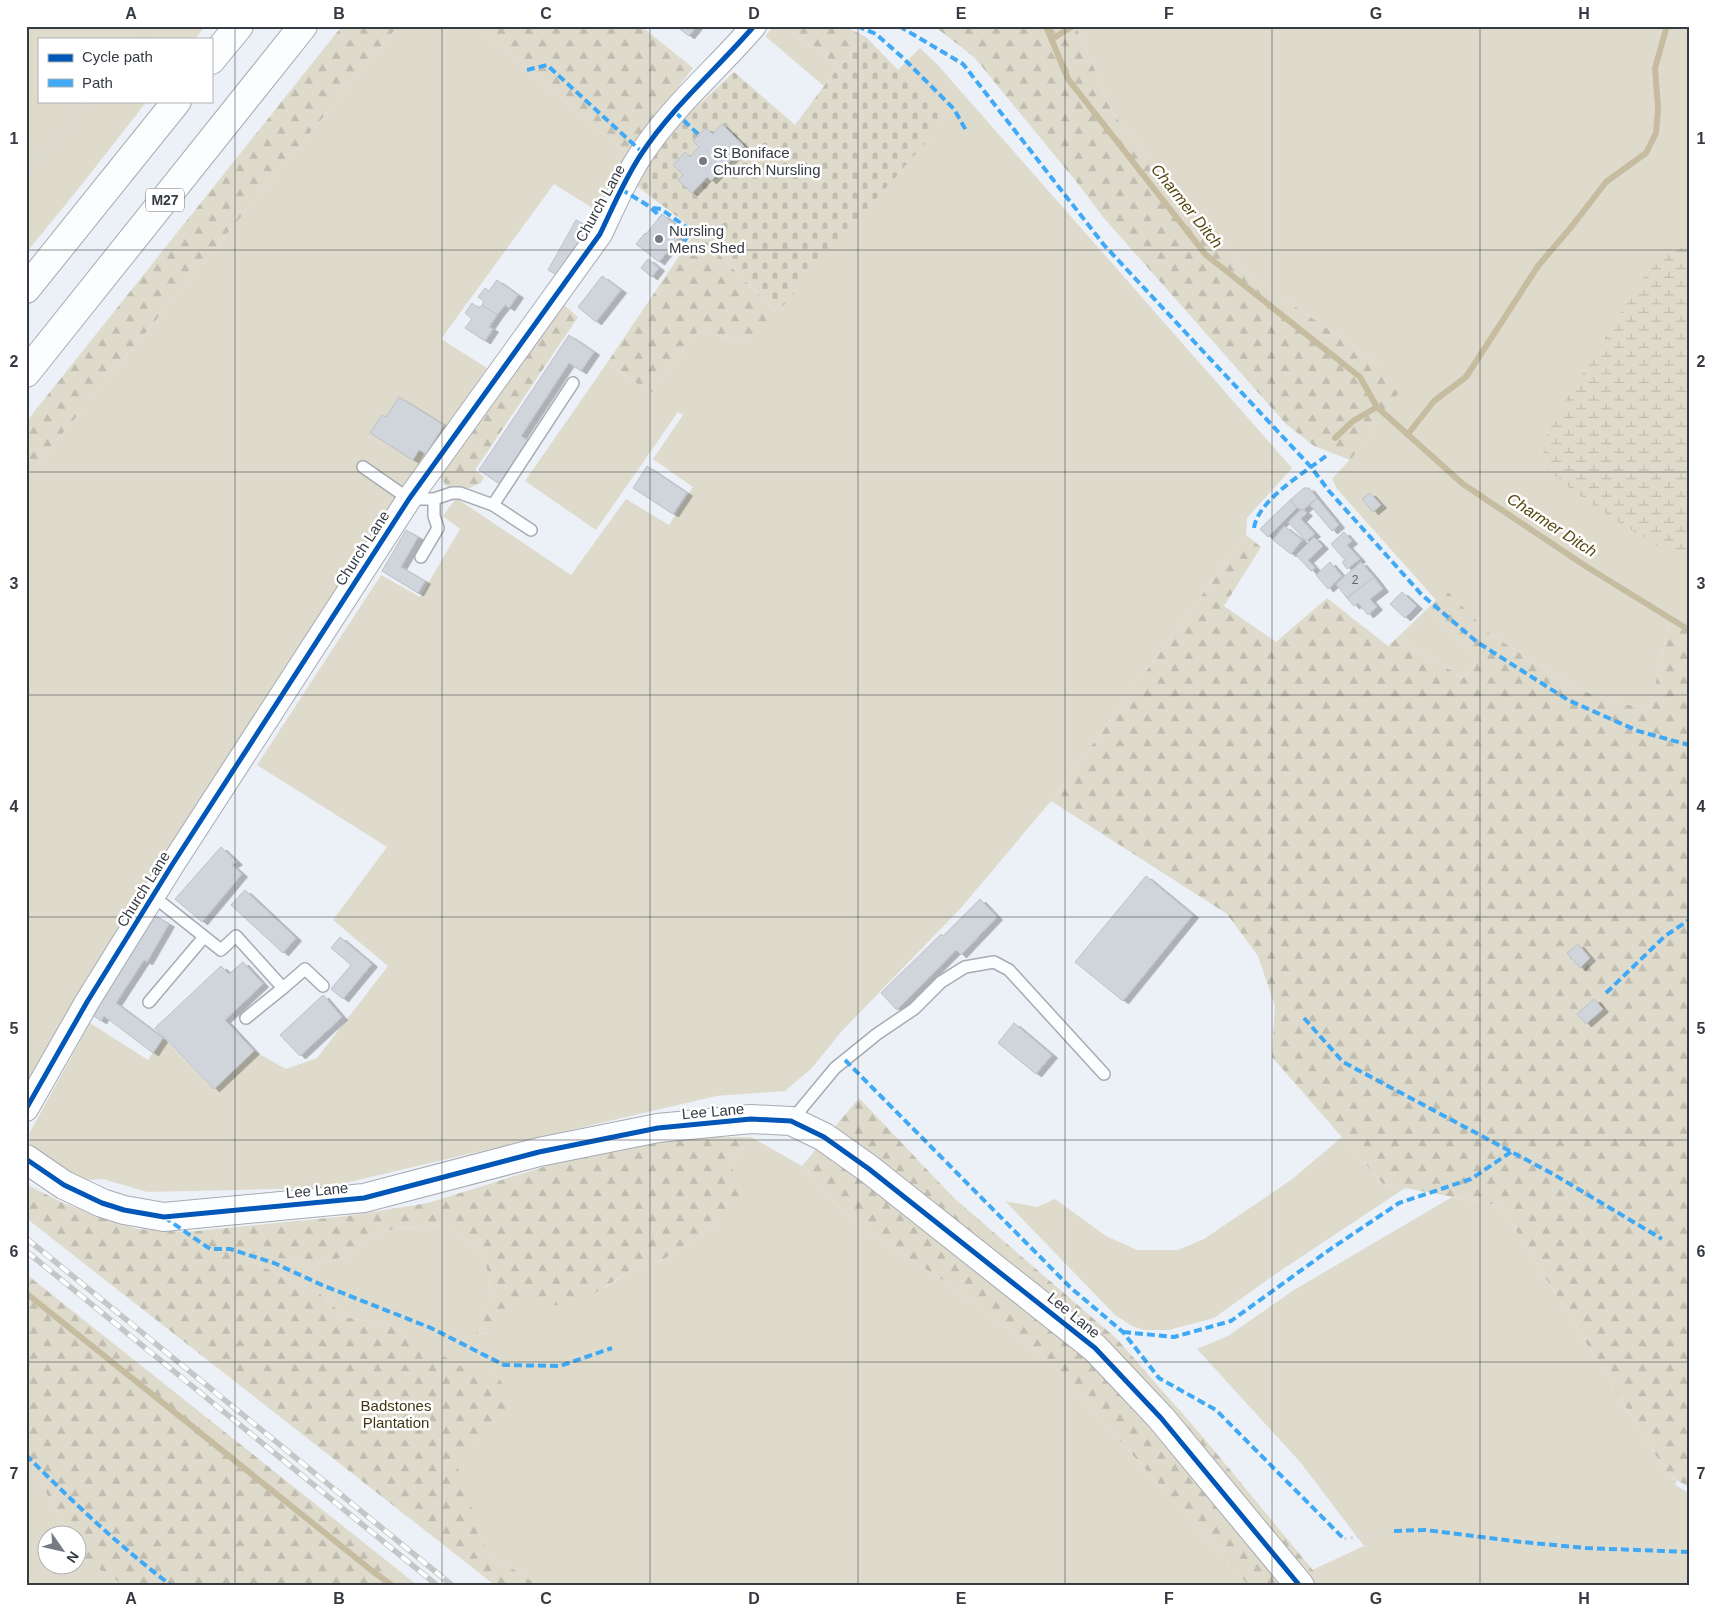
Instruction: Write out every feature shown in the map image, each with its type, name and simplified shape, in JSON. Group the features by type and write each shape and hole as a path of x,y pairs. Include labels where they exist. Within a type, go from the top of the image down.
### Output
{"main road":[{"path":"212,59 238,26"},
{"name":"M27","path":"26,373 303,26"},
{"path":"26,289 176,102"},
{"name":"Lee Lane","path":"26,1159 64,1186 102,1203 124,1210 164,1217 364,1198 539,1152 658,1128 751,1119 792,1121 824,1137 869,1169 1095,1348 1161,1418 1300,1586"}],"street":[{"name":"Church Lane","path":"26,1109 87,1002 153,896 409,499 600,234 621,189 642,152 674,112 754,26"}],"lane":[{"path":"493,505 573,383"},
{"path":"364,467 409,499 434,499 452,493 460,493 493,505 531,530"},
{"path":"420,557 438,528 434,516 434,499"},
{"path":"153,896 221,950 236,936 283,988"},
{"path":"148,1002 204,937"},
{"path":"792,1121 835,1068 876,1034 914,1010 941,982 965,967 994,962 1009,970 1104,1074"},
{"path":"246,1018 305,969 323,986"}],"path":[{"path":"140,38 149,26"},
{"path":"26,175 86,102"},
{"path":"1344,1539 1394,1532"}],"green space":[{"path":"26,26 205,26 196,38 38,38 38,102 146,102 26,253"},
{"path":"342,26 398,26 26,478 26,422"},
{"path":"398,26 476,26 627,154 594,209 554,184 441,339 487,368 357,559 82,987 26,1087 26,478"},
{"path":"476,26 641,26 693,68 627,154"},
{"path":"774,26 783,26 839,66 824,86 765,36"},
{"path":"783,26 844,26 866,37 839,66"},
{"path":"934,26 1075,26 1114,115 1254,279 1367,355 1402,388 1362,446 1350,460 1314,446 1286,424 1103,217 974,57"},
{"path":"1075,26 1689,26 1689,626 1670,619 1650,708 1616,703 1581,690 1491,635 1446,591 1436,600 1337,489 1332,479 1362,446 1401,388 1367,355 1254,279 1114,115"},
{"path":"866,37 946,119 777,313 696,231 634,184 655,152 667,138 734,72 795,125 839,66"},
{"path":"920,48 936,63 1292,468 1247,518 1246,535 1051,801 960,909 842,1031 811,1069 785,1091 716,1096 324,1188 147,1192 103,1179 84,1180 37,1155 30,1146 29,1134 90,1023 148,1060 163,1038 214,1089 254,1051 286,1069 317,1058 388,966 333,920 387,847 257,765 381,575 420,597 460,529 443,516 456,498 571,575 626,499 669,525 693,487 653,459 683,415 678,412 596,530 525,481 607,363 651,393 698,331 749,343 946,119 898,70"},
{"path":"696,231 777,313 749,343 698,331 651,393 607,363"},
{"path":"1678,247 1689,249 1689,565 1615,520 1562,482 1546,468 1543,444 1554,419 1658,254"},
{"path":"564,305 578,317 475,470 484,477 481,483 467,489 446,486 440,476 503,380 509,383"},
{"path":"1246,535 1261,547 1224,606 1276,642 1327,598 1388,646 1398,637 1463,678 1475,664 1474,653 1428,608 1446,590 1491,635 1581,690 1616,703 1650,708 1670,619 1689,626 1689,1487 1668,1475 1501,1206 1383,1184 1272,1057 1275,1006 1258,956 1227,914 1051,801"},
{"path":"1428,608 1474,653 1475,664 1463,678 1398,637"},
{"path":"859,1098 954,1198 1117,1339 1203,1437 1326,1586 1249,1586 1050,1362 946,1282 853,1223 802,1166"},
{"name":"Badstones Plantation","path":"688,1137 751,1137 730,1165 747,1195 718,1222 684,1247 657,1263 632,1270 579,1303 545,1306 521,1294 492,1333 476,1334 492,1294 484,1254 443,1224 380,1231 347,1256 307,1267 292,1260 232,1250 275,1273 318,1292 345,1317 390,1325 464,1368 497,1375 514,1403 481,1437 455,1460 487,1552 539,1586 496,1586 26,1218 26,1184 63,1203 137,1229 186,1232 347,1216 428,1203 579,1156"},
{"path":"751,1137 802,1166 853,1223 946,1282 1050,1362 1249,1586 539,1586 487,1552 454,1460 481,1437 497,1375 464,1369 390,1325 345,1317 318,1292 275,1273 230,1249 292,1260 307,1267 347,1256 380,1231 443,1224 484,1254 492,1294 477,1334 491,1333 521,1294 606,1287 632,1270 657,1263 684,1247 718,1222 730,1165"},
{"path":"1342,1137 1383,1184 1405,1188 1277,1273 1214,1318 1169,1330 1144,1330 1132,1326 1115,1315 1005,1201 1037,1207 1055,1199 1106,1236 1137,1250 1178,1250 1204,1239 1291,1180"},
{"path":"1452,1197 1501,1206 1668,1475 1677,1481 1675,1485 1689,1493 1689,1586 1326,1586 1312,1570 1364,1546 1301,1463 1197,1349 1228,1336 1294,1290"},
{"path":"26,1274 392,1565 384,1586 126,1586 88,1562 88,1524 64,1524 38,1478 26,1469"},
{"path":"26,1469 38,1478 64,1524 38,1524 38,1574 88,1574 88,1562 126,1586 26,1586"},
{"path":"392,1565 418,1586 384,1586"}],"building":[{"path":"676,26 697,26 689,36"},
{"name":"St Boniface Church Nursling","path":"722,124 744,146 711,181 707,177 692,193 678,180 683,175 673,165 685,152 690,157 699,147 693,141 706,128 713,134"},
{"name":"Nursling Mens Shed","path":"662,214 684,231 659,262 636,244"},
{"path":"576,220 589,227 561,277 548,270"},
{"path":"648,259 659,268 652,277 641,268"},
{"path":"602,276 621,290 596,322 578,307"},
{"path":"497,280 518,295 509,308 505,305 497,315 482,305 484,301 478,297 485,288 489,291"},
{"path":"472,303 479,308 482,305 497,315 489,327 493,329 485,341 465,328 472,319 465,313"},
{"path":"569,335 594,352 581,371 569,363 521,436 530,442 501,485 479,470"},
{"path":"399,397 444,425 426,454 419,450 413,460 370,433 382,415 386,417"},
{"path":"647,466 687,493 673,514 633,488"},
{"path":"1304,488 1309,488 1317,498 1303,510 1297,508 1290,500"},
{"path":"1370,493 1381,505 1373,512 1362,499"},
{"path":"1317,498 1339,525 1332,531 1310,505"},
{"path":"1290,500 1297,508 1268,537 1260,529"},
{"path":"1302,509 1307,513 1301,519 1315,534 1306,541 1288,522"},
{"path":"1284,526 1302,540 1291,554 1273,540"},
{"path":"406,530 418,537 401,567 425,581 418,593 382,571"},
{"path":"1344,532 1352,541 1347,545 1360,559 1347,569 1342,562 1345,560 1331,544"},
{"path":"1314,537 1323,546 1308,560 1315,568 1311,571 1296,555"},
{"path":"1330,562 1342,576 1328,589 1316,575"},
{"path":"1361,562 1374,577 1347,598 1336,584"},
{"path":"1374,577 1383,589 1370,599 1377,607 1368,615 1358,603 1354,606 1347,598"},
{"path":"1402,592 1417,606 1405,618 1390,604"},
{"path":"221,847 237,862 232,865 242,874 202,922 175,899"},
{"path":"1146,876 1193,915 1123,1001 1075,962"},
{"path":"245,890 296,938 283,953 231,905"},
{"path":"980,899 997,917 961,955 956,950 897,1010 881,993"},
{"path":"152,914 169,924 147,962 144,960 116,1003 163,1038 153,1053 104,1016 101,1021 90,1013"},
{"path":"340,937 372,964 343,999 331,989 351,965 331,948"},
{"path":"1578,944 1590,958 1580,968 1567,953"},
{"path":"243,962 263,984 225,1020 254,1051 214,1089 155,1028 221,966 229,974"},
{"path":"323,995 342,1017 300,1056 280,1035"},
{"path":"1594,999 1603,1009 1586,1024 1577,1014"},
{"path":"1014,1023 1052,1055 1036,1074 998,1043"}],"waterway":[{"name":"Charmer Ditch","path":"1046,26 1068,79 1206,255 1360,377 1377,407 1463,484 1587,567 1689,630"},
{"path":"1052,39 1073,26"},
{"name":"Charmer Ditch","path":"1408,434 1434,401 1466,377 1538,266 1606,182 1646,153 1656,133 1658,108 1655,68 1667,26"},
{"path":"1335,438 1353,421 1377,407"},
{"path":"26,1293 393,1586"}],"railway":[{"path":"26,1238 453,1586"},
{"path":"26,1251 438,1586"}],"marked path":[{"path":"857,26 876,34 902,57 954,109 967,132"},
{"path":"899,26 963,64 1104,245 1311,467 1329,491 1422,595 1477,642 1568,700 1638,731 1689,745"},
{"path":"527,70 547,65 642,152"},
{"path":"675,112 699,135"},
{"path":"621,189 647,205 660,217"},
{"path":"653,208 661,209 689,229 688,236 683,243"},
{"path":"1254,528 1257,518 1273,497 1326,456"},
{"path":"1606,993 1665,936 1689,920"},
{"path":"1304,1018 1343,1062 1553,1174 1662,1239"},
{"path":"845,1060 1071,1288 1123,1332 1159,1378 1216,1410 1344,1539"},
{"path":"1123,1332 1174,1337 1231,1321 1332,1248 1399,1203 1471,1179 1511,1152"},
{"path":"164,1217 210,1249 230,1249 274,1263 322,1285 431,1328 504,1365 560,1366 612,1348"},
{"path":"26,1455 97,1523 172,1586"},
{"path":"1394,1531 1425,1530 1586,1548 1689,1552"}],"cycle path":[{"path":"26,1109 87,1002 172,865 409,499 600,234 630,172 654,136 667,119 754,26"},
{"path":"26,1159 64,1185 102,1203 124,1210 164,1217 364,1198 539,1152 658,1128 751,1119 791,1121 824,1137 869,1169 1095,1348 1161,1418 1300,1586"}],"place":[{"name":"St Boniface Church Nursling","path":"703,161"},
{"name":"Nursling Mens Shed","path":"659,239"}]}
